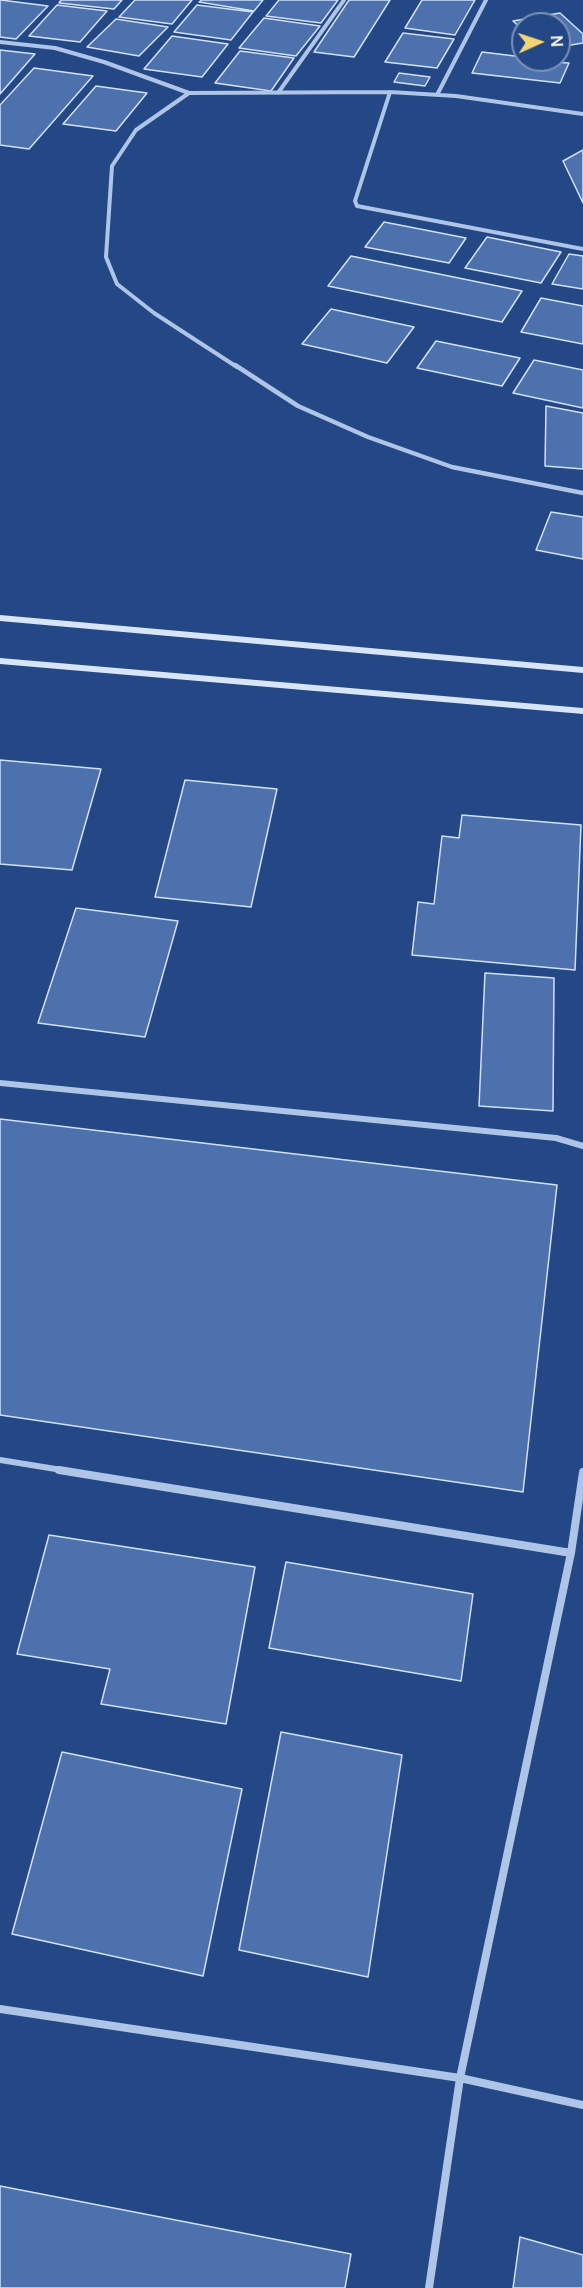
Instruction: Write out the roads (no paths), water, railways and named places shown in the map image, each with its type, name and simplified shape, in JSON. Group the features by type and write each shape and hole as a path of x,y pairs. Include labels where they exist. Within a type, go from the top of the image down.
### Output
{"main road":[{"path":"0,618 583,670"},
{"path":"0,661 583,711"}],"street":[{"path":"278,93 344,0"},
{"path":"437,95 486,0"},
{"path":"0,42 55,48 104,62 189,93 390,92 437,95 583,114"},
{"path":"390,92 356,201 357,207 583,249"},
{"path":"189,93 136,130 112,166 106,257 117,284 154,313 298,406 368,437 452,467 583,493"},
{"path":"0,1083 556,1138 583,1146"},
{"path":"0,1460 571,1554"},
{"path":"429,2288 460,2078 571,1554 583,1472"},
{"path":"0,2009 460,2078 583,2105"}]}
